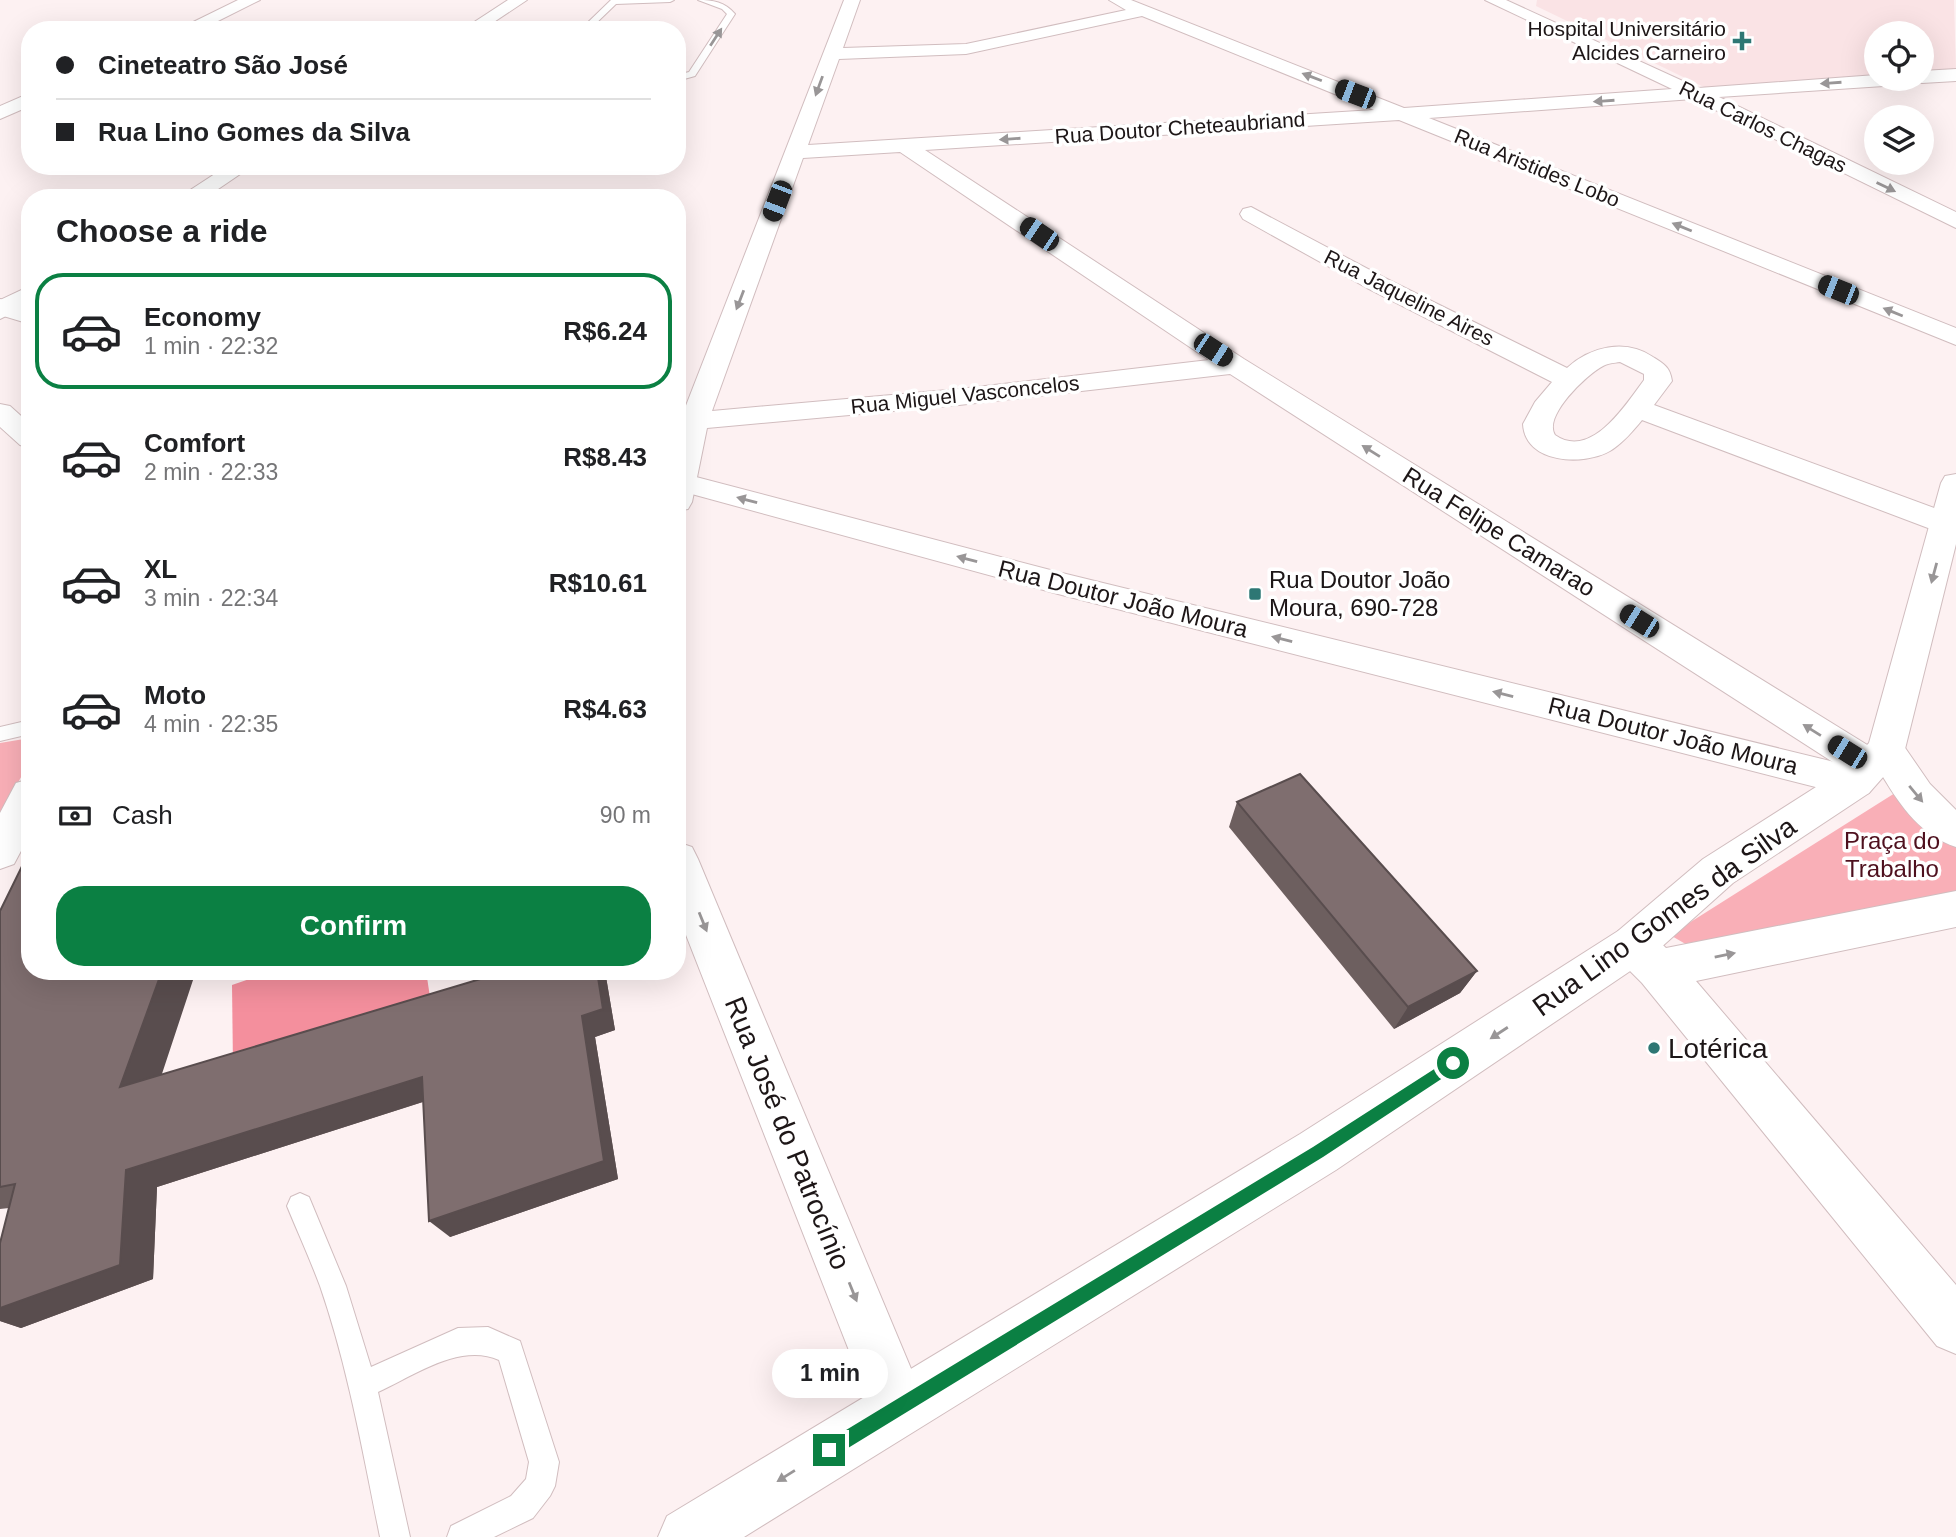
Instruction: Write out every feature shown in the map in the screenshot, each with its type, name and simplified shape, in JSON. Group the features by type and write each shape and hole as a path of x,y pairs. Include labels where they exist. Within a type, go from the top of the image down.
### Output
{"street":[{"path":"205,21 252,0"},
{"path":"485,21 519,0"},
{"path":"686,457 694,421 852,0"},
{"name":"Rua Aristides Lobo","path":"1118,0 1956,337"},
{"name":"Rua Carlos Chagas","path":"1493,0 1697,94 1956,221"},
{"path":"830,54 966,50 1143,11"},
{"path":"1934,76 1956,75"},
{"name":"Rua Doutor Cheteaubriand","path":"795,152 1406,114 1864,82"},
{"path":"0,113 21,104"},
{"name":"Rua Felipe Camarao","path":"905,146 1235,365 1870,766"},
{"path":"204,189 227,175"},
{"name":"Rua Jaqueline Aires","path":"1251,214 1376,283 1569,380"},
{"path":"2,309 21,298"},
{"path":"2,309 21,314"},
{"path":"1620,355 1637,358 1657,371 1658,381 1639,409 1595,449 1569,453 1545,443 1538,433 1537,421 1569,380 1594,360 1620,355"},
{"name":"Rua Miguel Vasconcelos","path":"694,421 959,397 1235,365"},
{"path":"1639,409 1952,508 1870,766 1913,792 1944,824 1956,831"},
{"path":"0,412 21,431"},
{"name":"Rua Doutor João Moura","path":"686,490 1058,583 1870,766"},
{"name":"Rua Lino Gomes da Silva","path":"688,1537 1318,1152 1645,957 1718,871 1870,766"},
{"path":"0,852 21,811"},
{"name":"Rua José do Patrocínio","path":"686,881 900,1407"},
{"path":"1645,957 1956,909"},
{"path":"1645,957 1956,1326"}],"lane":[{"path":"594,21 614,2 670,0"},
{"path":"686,76 692,74 731,14 725,8 702,0"},
{"path":"0,734 21,729"},
{"path":"300,1206 323,1252 344,1315 395,1537"},
{"path":"362,1385 458,1342 488,1341 510,1351 544,1462 540,1486 522,1507 462,1537"}],"shaded area":[{"name":"Hospital Universitário Alcides Carneiro","path":"1537,0 1954,0 1956,71 1934,72 1934,21 1864,21 1864,78 1708,89 1536,6"},
{"path":"247,980 427,980 430,997 233,1066 232,985"}],"green space":[{"path":"21,740 21,777 0,815 0,743"},
{"name":"Praça do Trabalho","path":"1895,793 1956,840 1956,893 1696,950 1670,935"}],"building":[{"path":"1300,774 1477,971 1408,1007 1237,802"},
{"path":"21,868 21,980 159,980 120,1087 477,980 598,980 603,1009 582,1016 604,1161 429,1221 422,1077 126,1170 120,1265 0,1308 0,1243 15,1184 0,1187 0,911"}],"place":[{"name":"Hospital Universitário Alcides Carneiro","path":"1742,41"},
{"name":"Rua Doutor João Moura, 690-728","path":"1255,594"},
{"name":"Lotérica","path":"1654,1048"}],"route":[{"path":"829,1450 1318,1152 1453,1063"}]}
